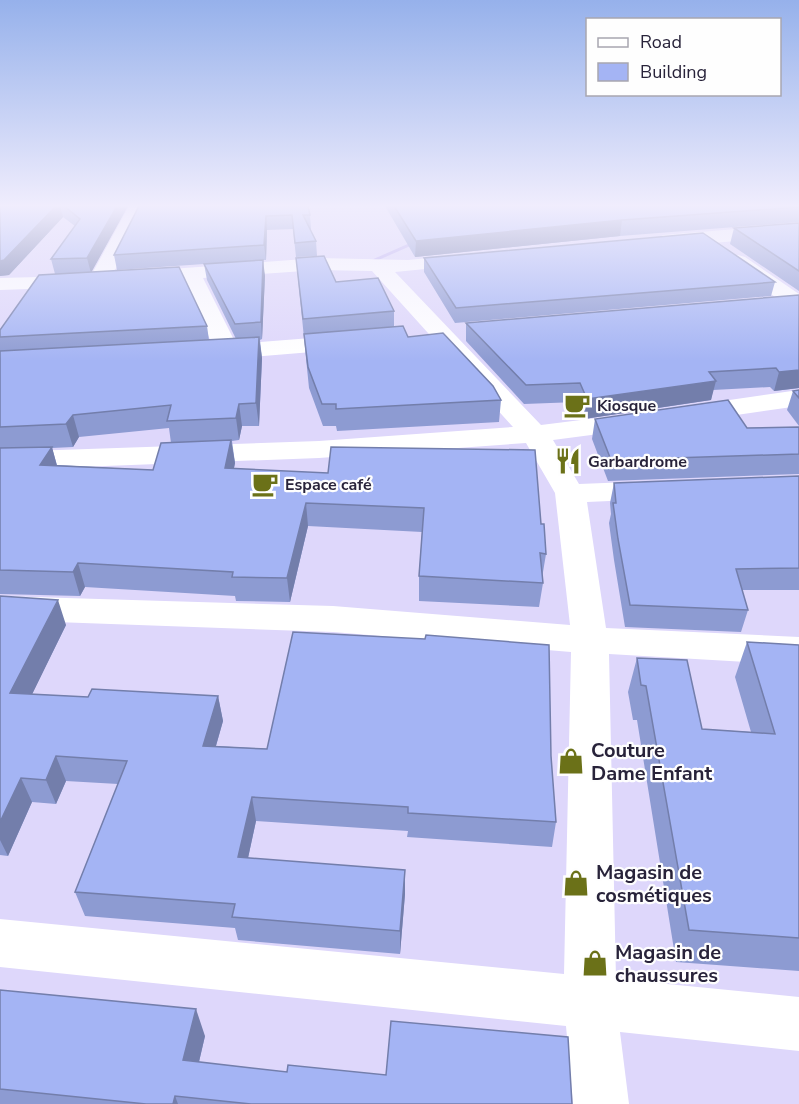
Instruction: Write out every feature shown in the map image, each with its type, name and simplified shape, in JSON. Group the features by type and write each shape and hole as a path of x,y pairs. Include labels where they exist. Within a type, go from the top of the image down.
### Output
{"street":[{"path":"99,281 111,258"},
{"path":"156,276 318,264 379,267 485,258"},
{"path":"734,258 799,303"},
{"path":"379,267 455,333 536,436 570,493 590,640 590,1003 601,1104"},
{"path":"190,273 228,352"},
{"path":"0,284 122,279"},
{"path":"763,306 799,303"},
{"path":"410,337 455,333"},
{"path":"192,354 375,340"},
{"path":"0,461 536,436 799,398"},
{"path":"570,493 685,489"},
{"path":"0,608 333,619 590,640 799,651"},
{"path":"0,943 799,1024"}],"building":[{"path":"52,258 87,258 87,258 51,259"},
{"path":"296,258 325,258 336,282 378,278 394,311 303,319"},
{"path":"424,258 739,258 775,282 456,308"},
{"path":"779,258 799,258 799,271"},
{"path":"263,260 261,322 235,324 204,264"},
{"path":"179,267 207,326 0,337 0,330 39,275"},
{"path":"799,295 799,370 779,372 776,368 709,372 716,381 587,399 580,383 526,385 466,323"},
{"path":"403,326 408,337 443,333 493,386 501,400 336,409 336,404 322,404 308,367 304,334"},
{"path":"259,337 256,403 239,404 236,418 167,421 171,405 73,415 66,424 0,427 0,351"},
{"path":"799,390 799,398 793,391"},
{"path":"728,400 747,428 799,427 799,454 611,460 595,419"},
{"path":"231,440 225,468 328,473 331,447 535,450 541,524 544,524 546,554 540,553 543,583 419,576 424,508 306,503 287,578 232,577 233,572 78,563 73,572 0,570 0,448 52,447 40,465 153,470 161,443"},
{"path":"799,476 799,568 736,569 748,610 630,605 613,503 616,503 614,483"},
{"path":"0,596 58,600 10,693 88,697 92,689 218,696 203,746 267,749 293,632 425,639 426,635 549,645 551,756 556,822 408,813 408,807 252,797 238,857 405,870 400,931 232,917 235,904 75,892 127,761 56,756 46,780 21,778 0,822"},
{"path":"747,642 799,645 799,938 689,930 646,686 641,685 637,658 687,660 702,729 775,734"},
{"path":"0,990 196,1009 183,1060 287,1072 288,1065 386,1075 391,1021 568,1037 572,1104 251,1104 175,1096 173,1104 146,1104 0,1089"}],"waterway":[{"path":"372,261 380,258"}],"place":[{"name":"Kiosque","path":"577,405"},
{"name":"Garbardrome","path":"568,461"},
{"name":"Espace café","path":"265,484"},
{"name":"Couture Dame Enfant","path":"571,761"},
{"name":"Magasin de cosmétiques","path":"576,883"},
{"name":"Magasin de chaussures","path":"595,963"}]}
